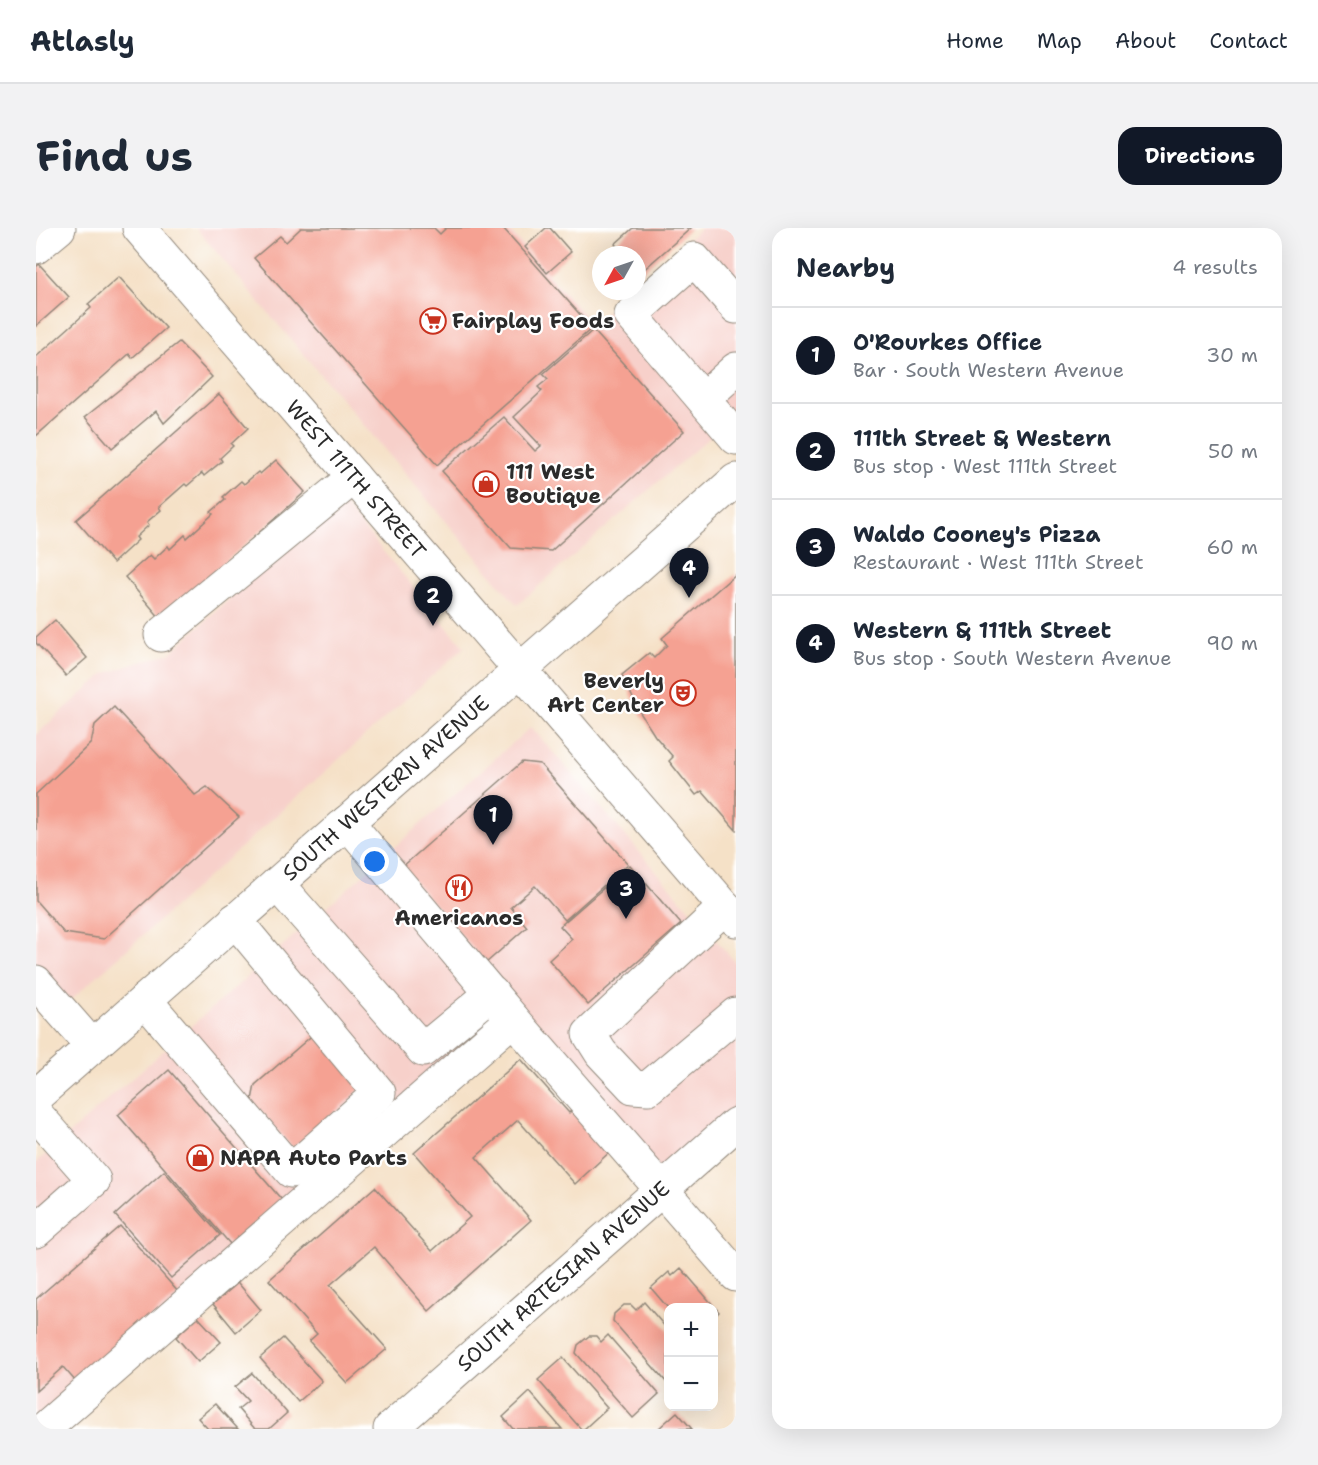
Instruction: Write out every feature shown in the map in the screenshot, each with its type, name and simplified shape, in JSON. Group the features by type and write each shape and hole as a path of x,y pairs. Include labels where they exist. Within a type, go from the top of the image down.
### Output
{"main road":[{"path":"36,247 58,228"},
{"name":"WEST 111TH STREET","path":"139,228 730,914"},
{"path":"736,307 694,259 631,315 736,438"},
{"path":"703,399 736,369"},
{"path":"161,634 354,477"},
{"name":"SOUTH WESTERN AVENUE","path":"36,1096 736,480"},
{"path":"347,822 513,1019 736,1275"},
{"path":"277,884 423,1050 492,993"},
{"path":"730,914 589,1035 601,1053 633,1087 648,1088 736,1014"},
{"path":"145,1000 291,1171 379,1093 235,920"},
{"path":"36,982 92,1046"},
{"path":"44,1429 513,1019"},
{"path":"36,1113 94,1180 36,1232"},
{"name":"SOUTH ARTESIAN AVENUE","path":"390,1429 736,1124"}],"shaded area":[{"path":"196,228 507,228 592,324 620,300 646,300 646,277 701,228 736,228 736,414 517,605"},
{"path":"339,499 464,647 66,1004 36,970 36,735 104,674 170,653"},
{"path":"531,727 736,963 736,1119 660,1185 511,1015 36,1429 36,1163"}],"building":[{"path":"301,228 434,228 440,234 446,228 503,228 592,328 437,465 254,258 280,236 286,242"},
{"path":"546,228 550,228 571,252 547,273 525,247"},
{"path":"633,228 691,228 646,268 646,246 617,246 615,244"},
{"path":"39,264 69,297 36,326 36,267"},
{"path":"119,277 166,328 132,358 129,354 36,436 36,357 91,308 88,304"},
{"path":"593,330 684,431 551,551 511,548 442,471 504,417 535,451 541,446 514,417 542,391 538,387 548,379 543,374"},
{"path":"179,342 212,377 164,423 156,411 112,448 85,417"},
{"path":"219,394 248,428 231,444 233,446 220,458 222,461 204,476 202,473 187,486 185,484 159,507 161,510 147,522 149,525 136,537 138,540 113,563 76,520"},
{"path":"276,460 305,492 161,619 125,577 150,555 154,559 168,546 170,549 185,535 187,538 213,514 211,512 225,500 223,497 241,481 244,484"},
{"name":"Beverly Art Center","path":"736,574 736,830 702,791 696,795 669,761 673,757 655,736 639,711 622,675 649,653 654,658 667,645 662,638"},
{"path":"55,620 87,658 66,676 36,643 36,637"},
{"path":"114,707 195,795 207,787 239,817 104,939 64,933 36,901 36,794 91,743 95,725"},
{"path":"522,762 540,764 628,864 565,920 535,886 511,907 527,927 486,963 402,867"},
{"path":"630,865 681,924 588,1005 549,960 572,939 560,926"},
{"path":"316,1032 364,1086 293,1148 252,1100 255,1085"},
{"path":"521,1059 569,1113 576,1106 614,1148 575,1184 518,1120 476,1157 531,1220 429,1311 374,1247 330,1285 387,1349 347,1383 309,1341 317,1334 269,1280 375,1187 432,1251 470,1217 414,1153"},
{"name":"NAPA Auto Parts","path":"169,1070 282,1200 231,1245 118,1115"},
{"path":"164,1171 220,1235 171,1278 115,1215"},
{"path":"120,1226 179,1293 77,1383 63,1367 36,1391 36,1299"},
{"path":"681,1268 711,1303 664,1303 651,1288 669,1272 672,1276"},
{"path":"238,1283 261,1310 236,1332 213,1304"},
{"path":"644,1302 664,1325 664,1379 613,1321 614,1314 624,1305 631,1305 636,1310"},
{"path":"198,1317 221,1342 198,1362 176,1337"},
{"path":"608,1335 659,1394 633,1418 576,1353 578,1345 589,1336 596,1336 601,1342"},
{"path":"283,1338 322,1381 298,1402 260,1358"},
{"path":"563,1358 607,1408 584,1429 581,1429 538,1380"},
{"path":"252,1373 287,1413 269,1429 255,1429 238,1409 248,1401 235,1387"},
{"path":"530,1392 562,1429 513,1429 503,1417"},
{"path":"215,1404 238,1429 208,1429 198,1418"},
{"path":"677,1412 692,1429 658,1429"}],"place":[{"name":"Fairplay Foods","path":"433,321"},
{"name":"111 West Boutique","path":"486,484"},
{"name":"Western & 111th Street","path":"689,598"},
{"name":"111th Street & Western","path":"433,626"},
{"name":"Beverly Art Center","path":"683,693"},
{"name":"O'Rourkes Office","path":"493,845"},
{"name":"Americanos","path":"459,888"},
{"name":"Waldo Cooney's Pizza","path":"626,919"},
{"name":"NAPA Auto Parts","path":"200,1158"}]}
